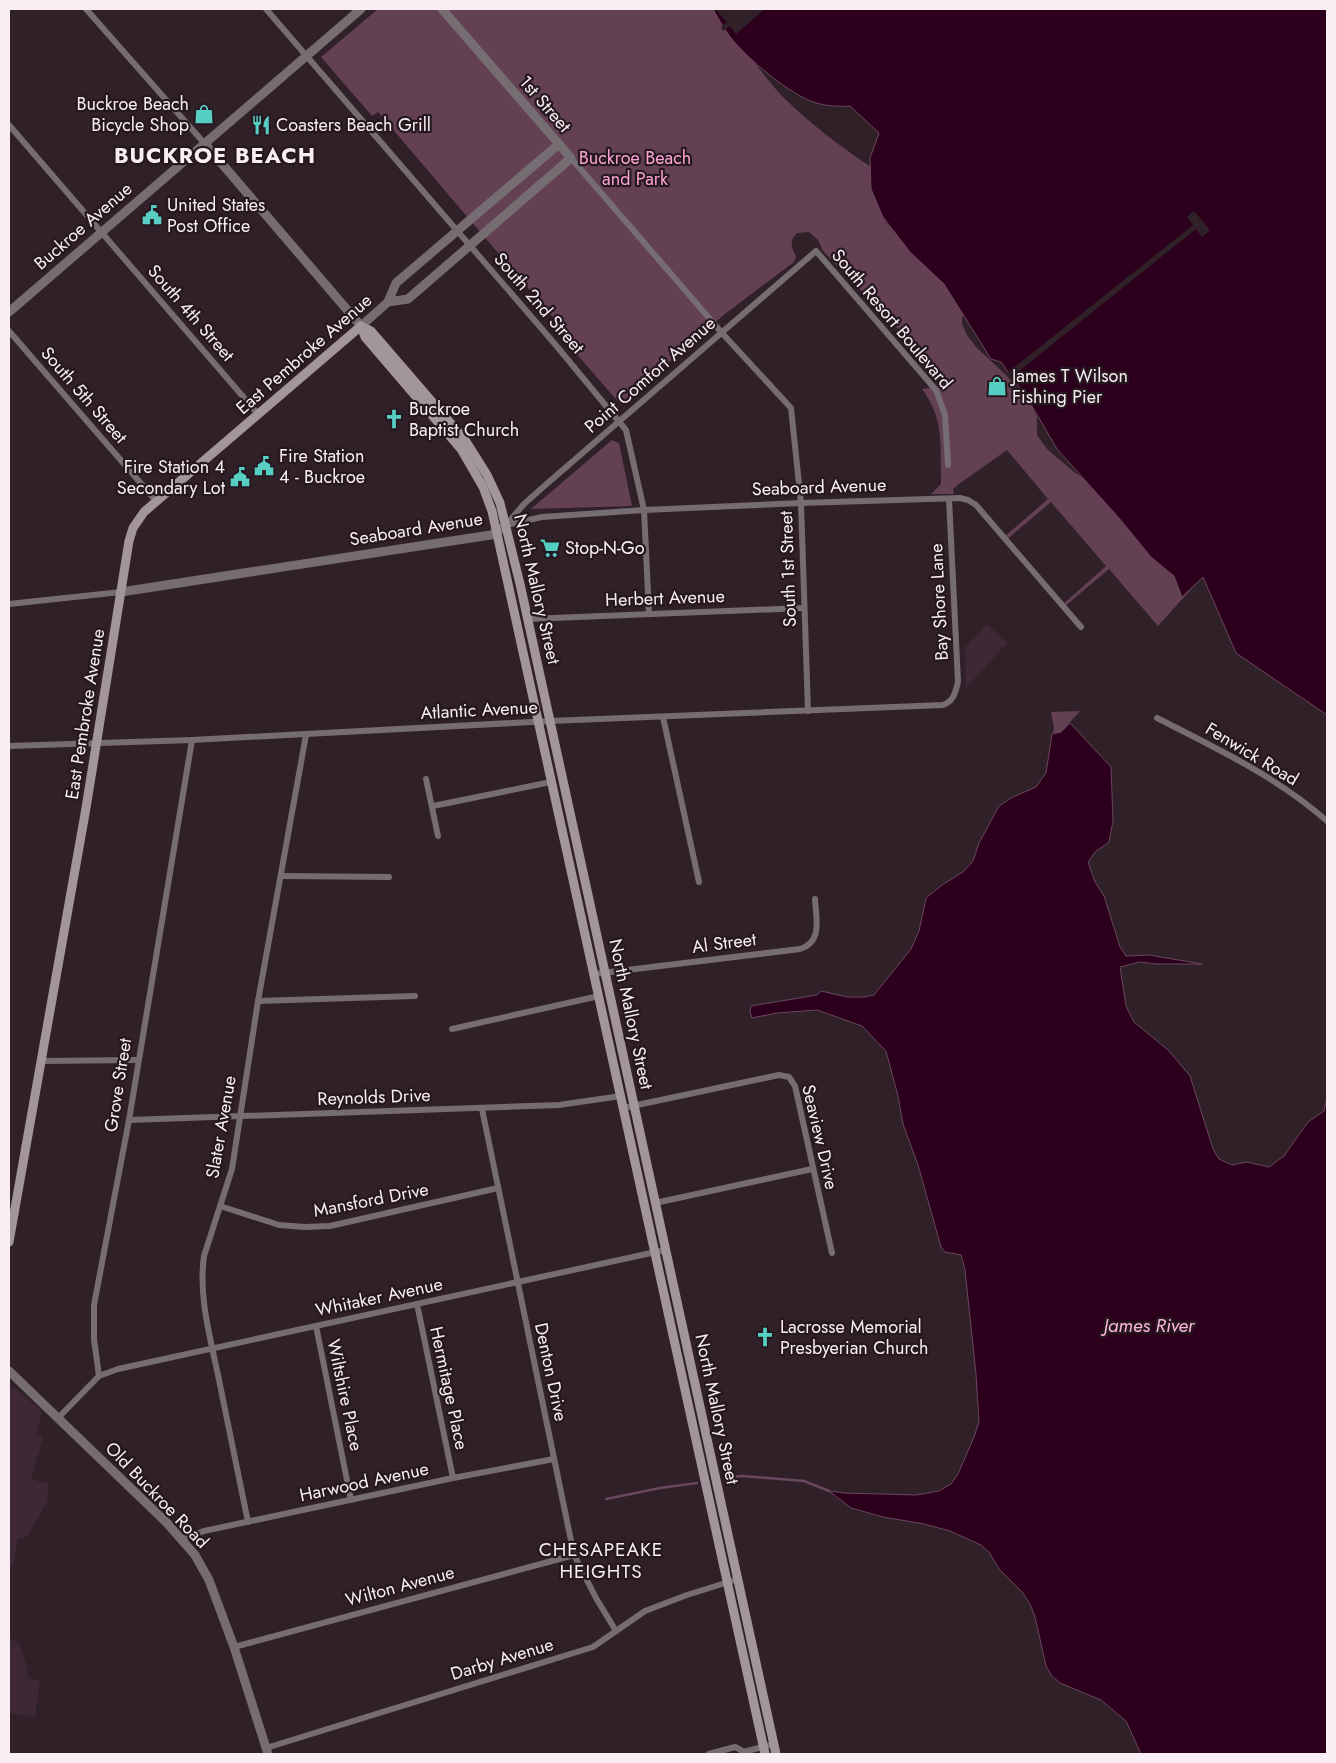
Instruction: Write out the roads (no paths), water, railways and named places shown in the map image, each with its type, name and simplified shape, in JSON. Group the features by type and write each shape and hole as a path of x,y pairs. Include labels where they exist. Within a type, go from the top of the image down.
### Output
{"main road":[{"name":"East Pembroke Avenue","path":"9,1242 86,808 129,541 133,528 139,517 361,326"},
{"name":"North Mallory Street","path":"361,326 375,335 474,452 494,488 506,525 606,972 776,1754"},
{"name":"North Mallory Street","path":"361,326 365,337 461,449 483,488 496,532 764,1750"}],"street":[{"name":"North Mallory Street","path":"86,9 361,326"},
{"name":"South 2nd Street","path":"266,9 626,430 644,510 649,614"},
{"name":"Buckroe Avenue","path":"9,312 361,9"},
{"name":"1st Street","path":"442,9 722,333"},
{"name":"South 4th Street","path":"9,125 258,414"},
{"name":"East Pembroke Avenue","path":"361,326 388,302 396,283 559,144"},
{"name":"East Pembroke Avenue","path":"388,302 408,299 571,158"},
{"name":"Point Comfort Avenue","path":"506,525 524,504 816,251"},
{"name":"South Resort Boulevard","path":"816,251 936,390 945,415 948,465"},
{"name":"South 5th Street","path":"9,331 157,502"},
{"name":"South 1st Street","path":"722,333 791,408 801,503 803,608 808,711"},
{"name":"Bay Shore Lane","path":"949,499 958,682 951,702"},
{"name":"Seaboard Avenue","path":"9,604 121,592 484,536 496,532 506,525 542,517 801,503 964,499 976,505 1081,627"},
{"name":"Herbert Avenue","path":"528,619 803,608"},
{"name":"Atlantic Avenue","path":"9,746 306,735 550,721 943,705 951,702"},
{"path":"663,717 699,882"},
{"name":"Fenwick Road","path":"1157,718 1234,758 1315,810 1327,821"},
{"name":"Slater Avenue","path":"248,1522 212,1348 203,1295 202,1269 204,1256 232,1169 258,1001 306,735"},
{"name":"Grove Street","path":"99,1376 94,1339 94,1305 128,1120 192,740"},
{"path":"426,780 438,836"},
{"path":"432,806 551,782"},
{"path":"281,876 389,877"},
{"name":"Al Street","path":"594,974 807,947 813,942 816,935 815,899"},
{"path":"258,1001 415,996"},
{"path":"452,1029 599,996"},
{"path":"40,1061 137,1060"},
{"name":"Seaview Drive","path":"623,1108 779,1074 793,1080 832,1253"},
{"name":"Reynolds Drive","path":"128,1120 559,1105 620,1096"},
{"name":"Denton Drive","path":"482,1108 574,1555 596,1598 616,1631"},
{"path":"655,1203 812,1169"},
{"name":"Mansford Drive","path":"220,1206 279,1225 330,1226 498,1188"},
{"name":"Whitaker Avenue","path":"99,1376 118,1369 212,1348 665,1250"},
{"name":"Hermitage Place","path":"416,1304 452,1478"},
{"name":"Wiltshire Place","path":"316,1326 351,1500"},
{"name":"Old Buckroe Road","path":"9,1371 183,1540 195,1555 207,1575 234,1646 267,1751"},
{"path":"58,1418 99,1376"},
{"path":"9,1380 21,1382"},
{"name":"Harwood Avenue","path":"183,1540 199,1532 452,1478 554,1459"},
{"name":"Wilton Avenue","path":"234,1646 574,1555"},
{"name":"Darby Avenue","path":"267,1751 593,1647 645,1611 738,1579"},
{"path":"709,1754 733,1747 739,1748 743,1753 764,1750 774,1744"}],"water":[{"path":"713,9 1327,9 1327,715 1236,653 1203,577 1182,597 1174,576 1151,557 1057,449 1028,399 1001,362 991,359 944,284 910,252 883,217 871,189 870,158 879,133 850,106 816,103 782,84 738,46 726,31"},
{"name":"James River","path":"1070,723 1111,767 1113,821 1109,842 1095,852 1088,862 1095,882 1104,896 1120,947 1126,956 1149,955 1202,964 1140,962 1120,967 1126,1006 1134,1022 1168,1050 1190,1076 1213,1149 1219,1159 1232,1165 1247,1162 1269,1167 1284,1156 1308,1122 1324,1111 1327,1097 1327,1754 1141,1754 1126,1721 1101,1700 1060,1683 1051,1675 1046,1666 1035,1617 1030,1604 1023,1593 999,1569 989,1552 981,1545 950,1531 924,1524 883,1517 851,1508 829,1491 916,1495 939,1491 951,1484 958,1474 979,1422 965,1270 961,1255 945,1252 941,1247 918,1165 903,1124 886,1051 862,1026 817,1010 777,1013 752,1018 751,1006 817,995 821,991 847,997 874,995 911,949 919,931 926,898 963,872 973,861 979,843 999,806 1013,797 1036,787 1046,773 1052,734 1061,732"}],"waterway":[{"path":"727,1477 743,1476 804,1481 829,1491"},
{"path":"606,1499 697,1483"}],"place":[{"name":"Buckroe Beach Bicycle Shop","path":"204,114"},
{"name":"Coasters Beach Grill","path":"261,125"},
{"name":"United States Post Office","path":"152,215"},
{"name":"James T Wilson Fishing Pier","path":"997,386"},
{"name":"Buckroe Baptist Church","path":"394,419"},
{"name":"Fire Station 4 - Buckroe","path":"264,466"},
{"name":"Fire Station 4 Secondary Lot","path":"240,477"},
{"name":"Stop-N-Go","path":"550,548"},
{"name":"Lacrosse Memorial Presbyerian Church","path":"765,1337"}],"district":[{"name":"BUCKROE BEACH","path":"215,155"},
{"name":"CHESAPEAKE HEIGHTS","path":"601,1560"}],"park label":[{"name":"Buckroe Beach and Park","path":"635,168"}]}
